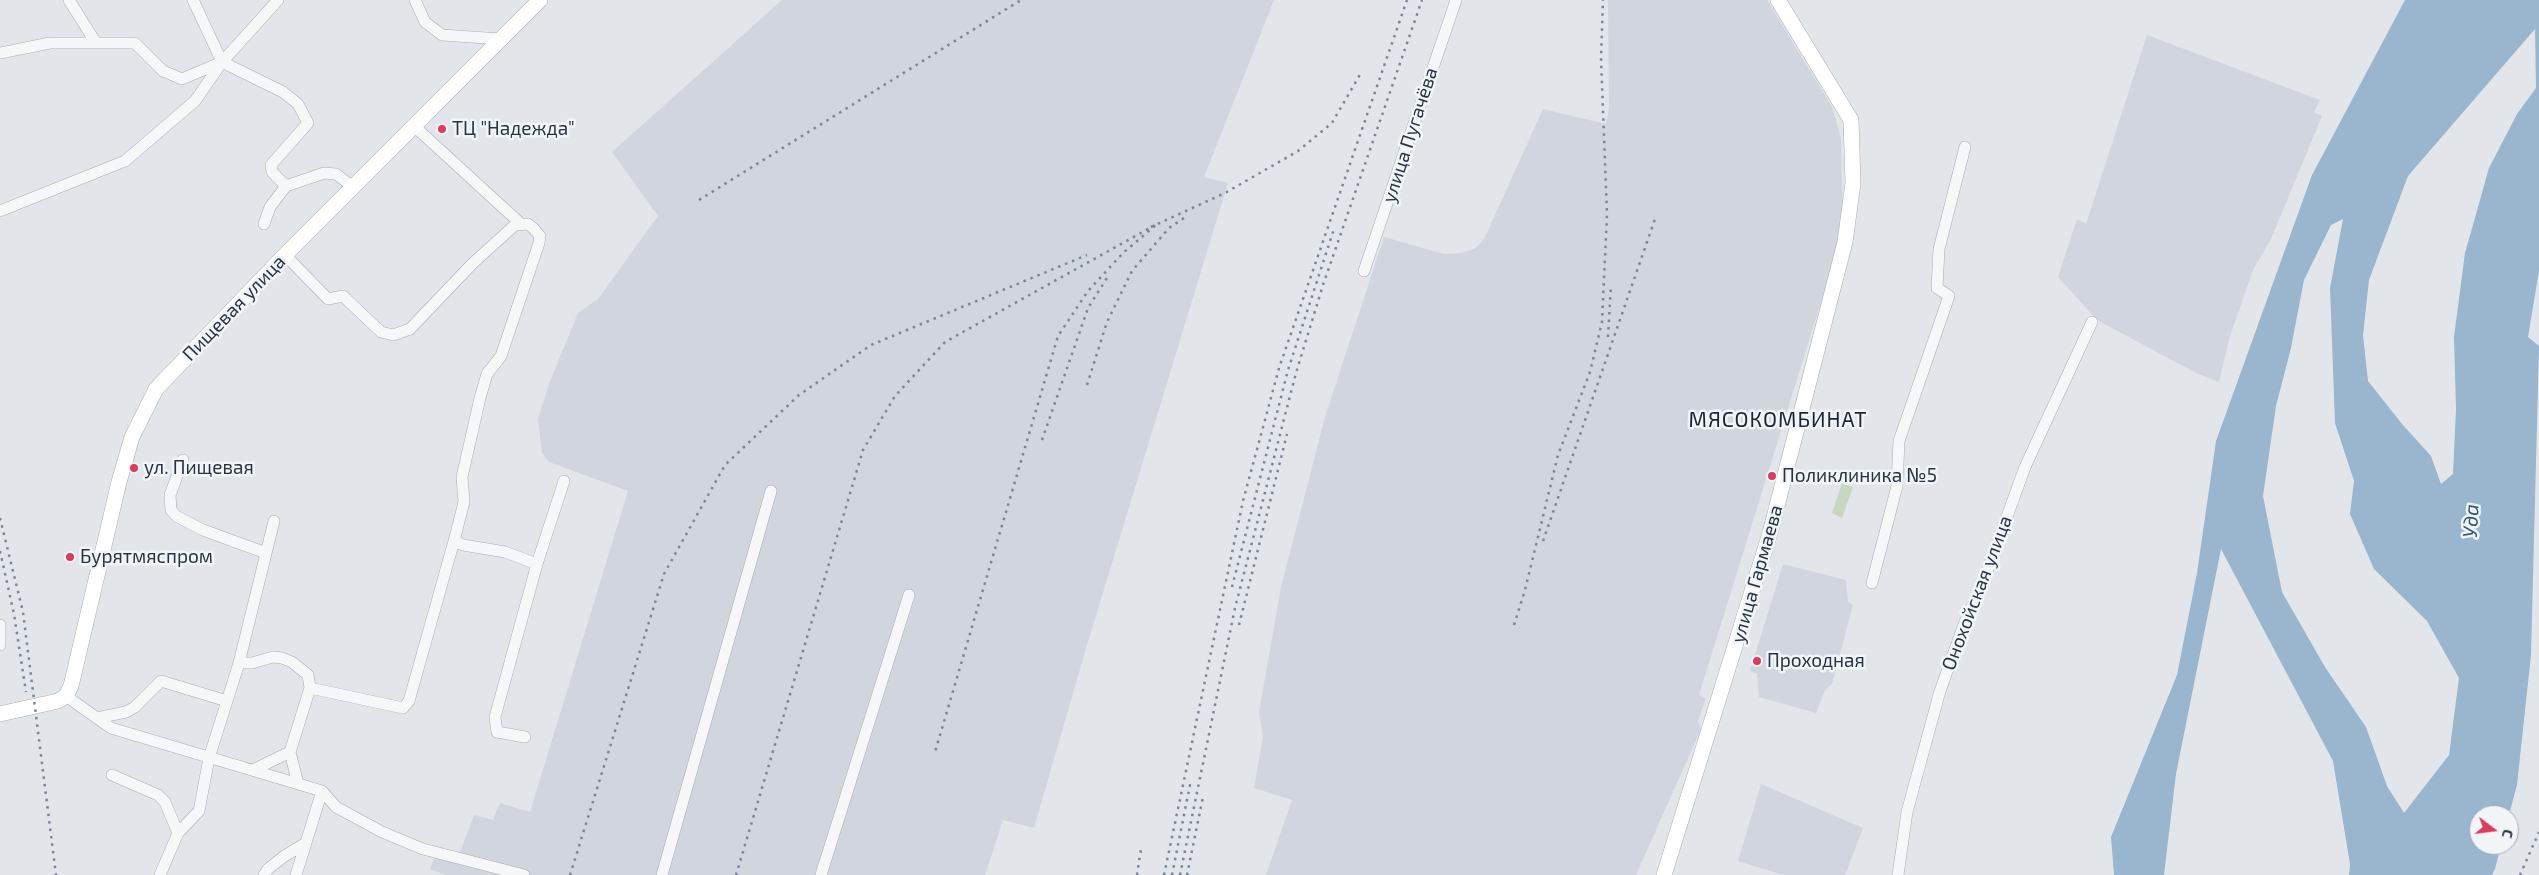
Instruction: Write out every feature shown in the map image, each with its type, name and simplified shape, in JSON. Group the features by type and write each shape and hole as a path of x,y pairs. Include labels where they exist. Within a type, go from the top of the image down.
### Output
{"main road":[{"name":"Пищевая улица","path":"66,696 71,686 119,482 132,437 156,389 285,255 540,0"},
{"name":"улица Гармаева","path":"1664,875 1770,532 1845,242 1853,183 1851,120 1778,0"},
{"path":"0,714 58,701 66,696"}],"street":[{"path":"69,0 96,43"},
{"path":"193,0 222,62 283,92 298,104 308,123 271,165 272,172 286,186"},
{"path":"0,211 125,161 195,102 222,62 278,0"},
{"path":"415,0 425,22 442,35 501,39"},
{"name":"улица Пугачёва","path":"1364,271 1456,0"},
{"path":"0,53 50,42 135,43 163,71 182,79 222,62"},
{"path":"414,126 521,224"},
{"path":"1872,583 1897,486 1899,441 1949,296 1937,288 1939,249 1965,147"},
{"path":"264,224 270,207 286,186 324,173 336,174 353,187"},
{"path":"285,255 328,299 343,296 381,332 394,335 410,329 472,264 515,225 528,224 540,236 501,356 487,374 480,398 462,477 464,502 408,701 403,708 310,688"},
{"name":"Онохойская улица","path":"1898,875 1907,812 1943,682 1966,619 1981,588 2024,467 2092,322"},
{"path":"183,460 170,495 171,510 176,516 203,530 266,553"},
{"path":"525,738 497,732 495,717 537,564 564,481"},
{"path":"662,875 771,491"},
{"path":"160,875 178,832 199,811 209,758 239,663 274,520"},
{"path":"454,541 505,552 537,564"},
{"path":"821,875 909,594"},
{"path":"0,625 0,645"},
{"path":"239,663 252,663 272,657 282,658 292,662 308,675 310,688 290,752 298,784"},
{"path":"97,718 126,712 161,681 227,701"},
{"path":"66,696 111,728 322,791 336,807 374,829 423,849 509,873 524,875"},
{"path":"253,770 290,752"},
{"path":"112,775 158,795 165,802 178,832"},
{"path":"296,875 322,791"},
{"path":"264,875 283,856 306,843"}],"shaded area":[{"path":"782,0 1274,0 1204,177 1228,183 1087,645 1034,828 1003,820 985,875 446,875 430,869 436,854 457,861 474,815 493,820 500,803 530,812 628,491 549,462 542,453 538,419 549,384 578,313 598,299 658,216 612,152"},
{"path":"1608,0 1767,0 1832,107 1841,138 1843,231 1699,695 1706,698 1698,721 1701,729 1636,875 1266,875 1292,800 1254,788 1263,737 1259,712 1281,587 1325,417 1384,237 1444,254 1462,253 1476,248 1485,237 1543,109 1606,124 1609,108"},
{"path":"2147,35 2320,100 2314,112 2322,116 2271,239 2253,270 2230,336 2219,382 2196,373 2097,320 2058,277 2077,219 2086,224"},
{"path":"1783,564 1846,580 1848,602 1853,605 1832,684 1825,690 1816,713 1759,697 1757,674 1750,671"},
{"path":"1761,784 1863,828 1845,875 1783,875 1738,861"}],"green space":[{"path":"1842,483 1853,487 1842,518 1832,513"}],"water":[{"name":"Уда","path":"2405,0 2539,0 2539,271 2528,337 2539,346 2531,655 2517,785 2512,805 2469,805 2469,855 2498,855 2492,875 2349,875 2350,864 2333,761 2221,549 2176,774 2164,875 2114,875 2111,837 2177,675 2197,573 2216,441 2312,175","holes":["2535,29 2536,88 2517,114 2489,168 2465,253 2454,337 2456,409 2453,474 2441,484 2431,456 2402,424 2368,381 2363,335 2369,280 2408,176","2343,219 2330,288 2335,423 2354,481 2350,514 2374,569 2427,621 2459,678 2449,755 2404,813 2387,786 2366,727 2325,667 2282,592 2263,496 2276,406 2291,348 2304,280 2331,225"]}],"railway":[{"path":"699,200 1021,0"},
{"path":"1164,875 1243,501 1279,368 1407,0"},
{"path":"1180,875 1235,608 1296,373 1323,285 1422,0"},
{"path":"1514,625 1525,590 1558,455 1590,372 1602,322 1607,214 1601,58 1603,0"},
{"path":"1151,227 1225,193 1298,151 1332,123 1362,71"},
{"path":"1087,385 1107,322 1132,271 1169,228 1187,216"},
{"path":"1543,541 1655,219"},
{"path":"736,875 863,450 895,396 945,342 1157,224 1123,253 1088,291 1058,336 935,752"},
{"path":"1232,587 1288,370 1334,229"},
{"path":"570,875 664,574 725,465 799,395 871,345 1087,255"},
{"path":"1042,440 1088,308 1107,278"},
{"path":"1608,337 1611,285"},
{"path":"1239,625 1287,434"},
{"path":"0,518 23,612 56,875"},
{"path":"0,551 14,614 26,692"},
{"path":"1172,875 1191,780"},
{"path":"1187,875 1203,797"},
{"path":"2520,875 2539,832"},
{"path":"1137,875 1141,849"}],"place":[{"name":"ТЦ \"Надежда\"","path":"442,129"},
{"name":"ул. Пищевая","path":"134,468"},
{"name":"Поликлиника №5","path":"1772,476"},
{"name":"Бурятмяспром","path":"70,557"},
{"name":"Проходная","path":"1757,661"}],"district":[{"name":"МЯСОКОМБИНАТ","path":"1778,420"}]}
